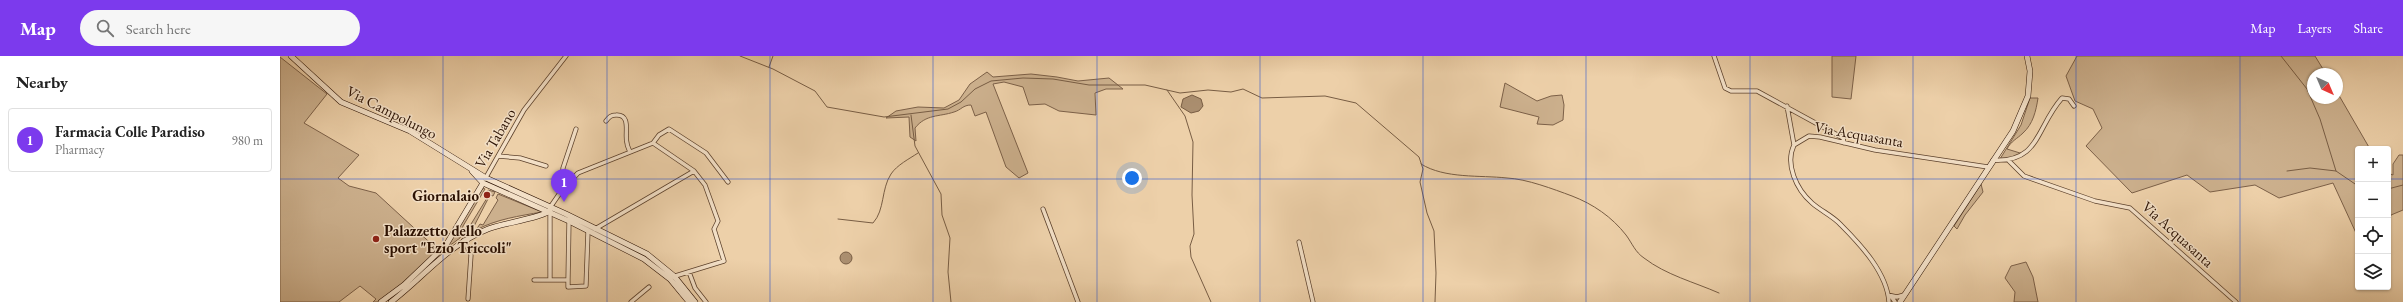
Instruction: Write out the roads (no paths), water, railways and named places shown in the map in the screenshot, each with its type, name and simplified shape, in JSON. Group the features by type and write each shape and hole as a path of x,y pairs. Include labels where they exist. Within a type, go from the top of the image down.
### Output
{"street":[{"name":"Via Campolungo","path":"291,56 341,102 410,131 469,168 484,180"},
{"name":"Via Tabano","path":"382,302 404,285 446,244 524,110 566,56"},
{"path":"1714,56 1725,88 1731,92 1757,91 1787,106 1843,138 1844,143"},
{"path":"1900,302 2013,131 2028,96 2030,71 2027,56"},
{"path":"1993,160 2009,161 2026,153 2062,98 2069,99 2074,106"},
{"path":"1787,106 1794,145"},
{"path":"606,121 610,116 615,114 620,115 625,120 627,126 626,142 630,152"},
{"path":"562,190 563,168 576,129"},
{"path":"550,280 551,206 562,190 578,173 653,143 659,135 669,129 706,153 728,182"},
{"name":"Via Acquasanta","path":"1895,302 1889,295 1883,279 1875,266 1841,224 1804,195 1792,171 1790,162 1794,145 1809,136 1874,150 1988,167"},
{"path":"653,143 694,172 705,186 718,220 714,229 724,261 672,278"},
{"path":"498,156 520,158 546,166"},
{"name":"Via Acquasanta","path":"2009,161 2024,176 2095,201 2130,208 2236,302"},
{"path":"592,230 694,172"},
{"path":"484,180 551,206 592,230"},
{"path":"484,180 550,212 647,254 695,302"},
{"path":"1043,209 1078,302"},
{"path":"391,302 442,256 464,240 502,223 542,216 550,212"},
{"path":"568,220 568,288 581,288 586,286 588,281 592,230"},
{"path":"464,240 471,255 468,299"},
{"path":"1298,242 1313,302"},
{"path":"689,272 695,288 706,302"},
{"path":"672,278 689,302"},
{"path":"534,280 568,280"},
{"path":"631,302 649,287"},
{"path":"1889,295 1904,295"},
{"name":"Via Acquasanta","path":"1889,295 1889,302"}],"waterway":[{"path":"740,56 773,69 815,91 827,107 884,117 948,109 961,102 975,89 991,81 1023,78 1053,79 1089,85 1145,85 1180,93 1208,90 1231,92 1243,89 1262,98 1325,96 1356,103 1419,157 1423,169 1420,182 1427,213 1434,231 1436,273 1435,302"},
{"path":"769,67 773,56"},
{"path":"2281,56 2307,89 2320,119 2336,171"},
{"path":"1167,90 1185,116 1193,142 1192,195 1194,234 1190,246 1191,257 1211,302"},
{"path":"911,115 915,146 941,194 942,215 950,238 948,272 951,302"},
{"path":"838,219 873,223 877,218 891,174 900,165 918,153"},
{"path":"1421,164 1430,169 1463,176 1523,180 1548,187 1580,199 1595,207 1615,222 1621,228 1638,253 1644,258 1671,274 1719,293"},
{"path":"2287,171 2310,168 2336,171 2355,184"},
{"path":"2391,188 2403,185"}],"place":[{"name":"Giornalaio","path":"487,195"},
{"name":"Farmacia Colle Paradiso","path":"564,202"},
{"name":"Palazzetto dello sport \"Ezio Triccoli\"","path":"376,239"}]}
